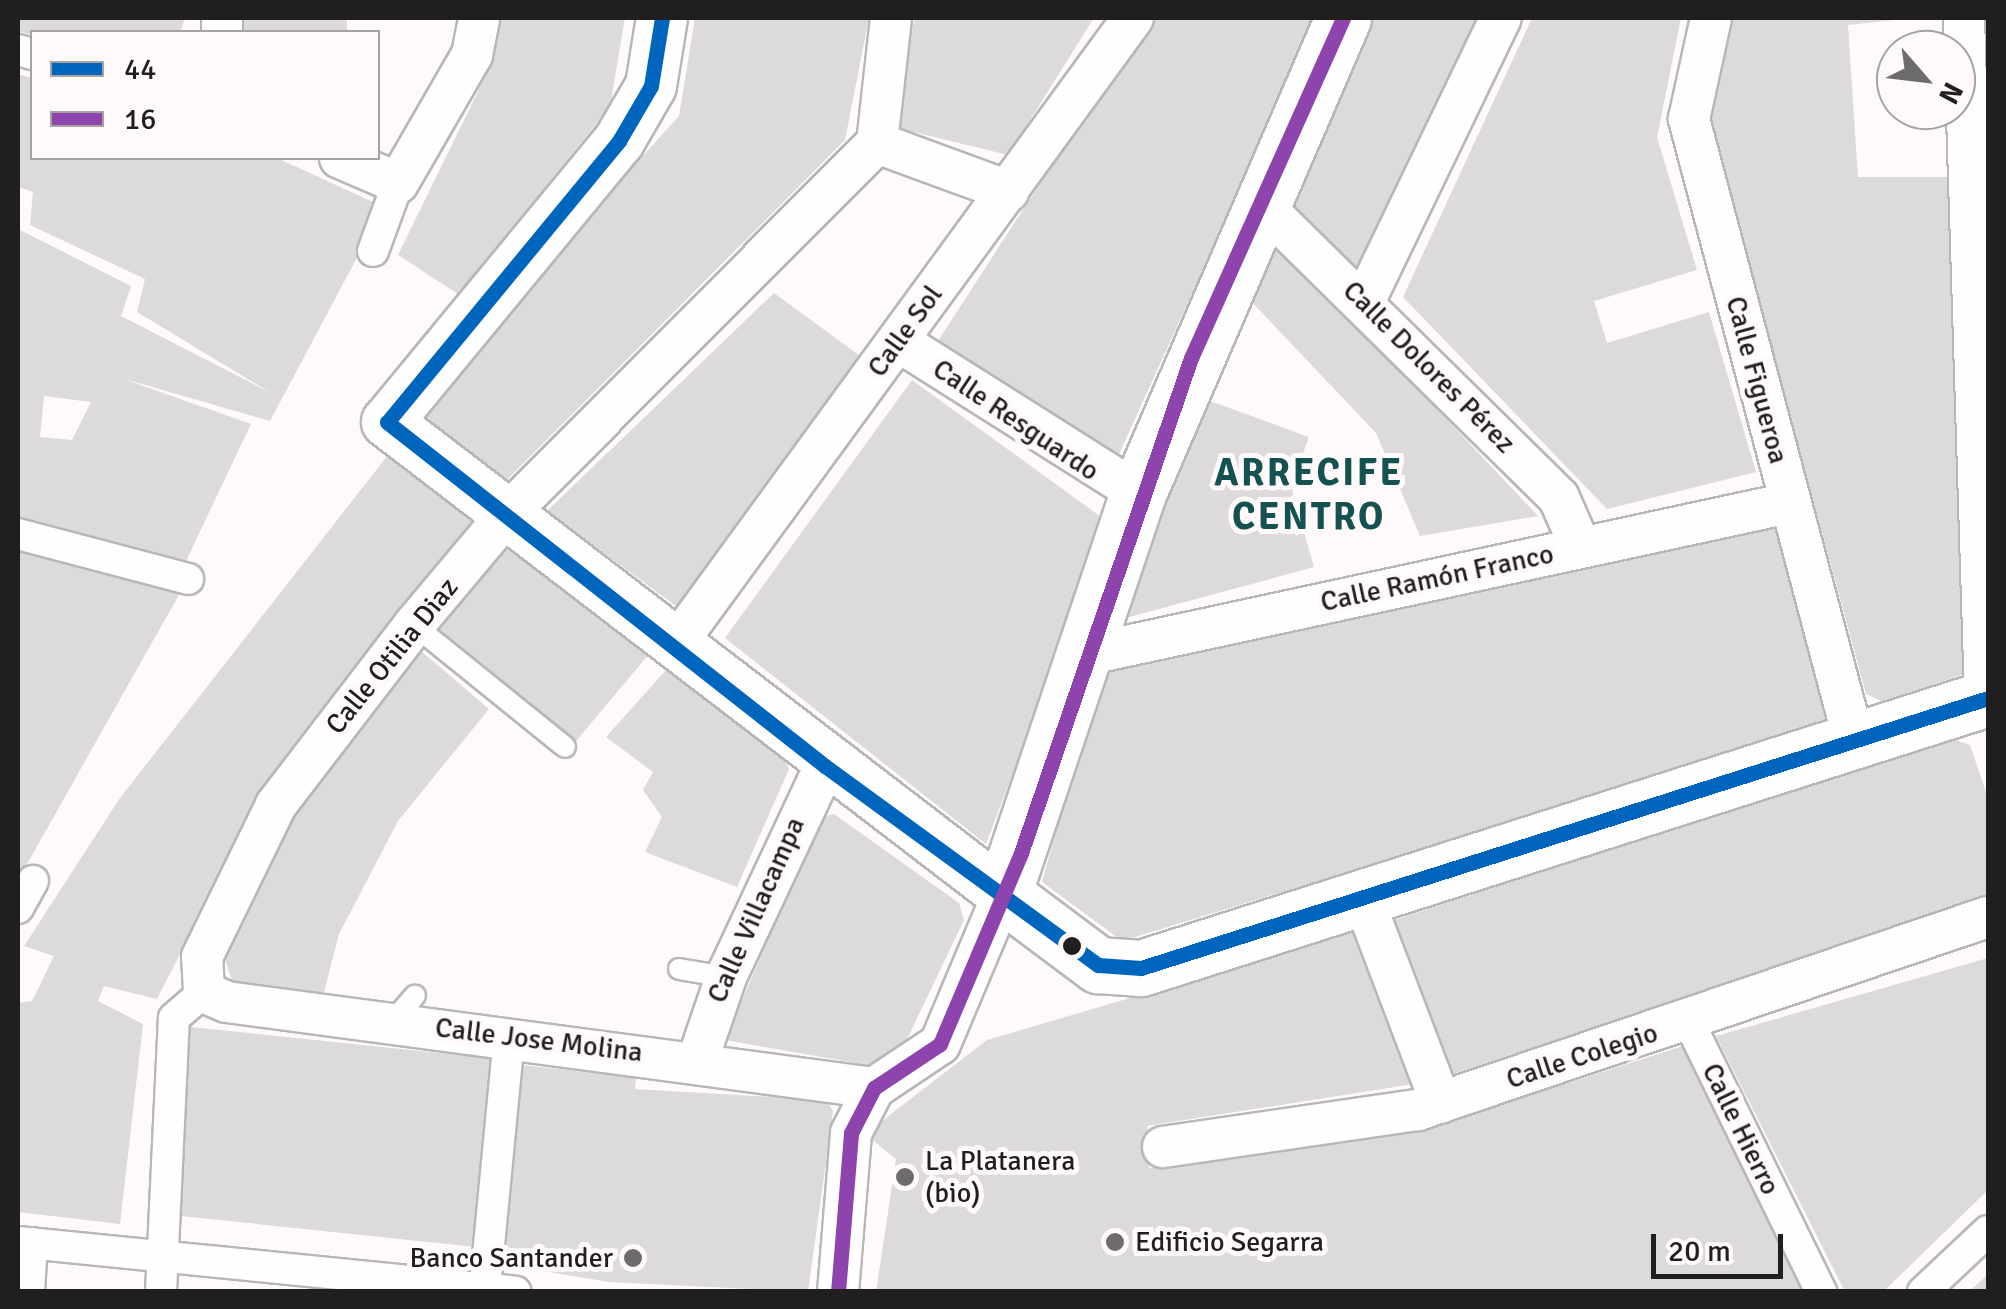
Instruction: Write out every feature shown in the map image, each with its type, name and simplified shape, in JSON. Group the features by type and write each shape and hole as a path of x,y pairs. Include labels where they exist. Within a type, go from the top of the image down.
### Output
{"main road":[{"path":"1342,18 1259,202 1138,494 1003,894 1119,970 1363,898 1987,702"}],"street":[{"path":"373,251 398,184 472,55 478,18"},
{"path":"662,18 651,86 620,141 387,422 676,644 825,766 1003,894 940,1044 874,1088 851,1133 838,1292"},
{"path":"891,18 877,143 1008,192"},
{"name":"Calle Sol","path":"676,644 1133,18"},
{"path":"1365,300 1502,18"},
{"name":"Calle Figueroa","path":"1712,18 1690,119 1854,741"},
{"path":"1964,18 1984,332 1987,702"},
{"name":"Calle Otilia Diaz","path":"204,992 202,958 276,806 414,625 508,513 877,143"},
{"path":"344,160 398,184"},
{"name":"Calle Dolores Pérez","path":"1259,202 1365,300 1559,498 1580,546"},
{"name":"Calle Resguardo","path":"898,341 1138,494"},
{"name":"Calle Ramón Franco","path":"1085,655 1789,503"},
{"path":"18,534 188,579"},
{"name":"Calle Villacampa","path":"698,1059 726,976 825,766"},
{"path":"18,908 33,880"},
{"path":"1363,898 1442,1103"},
{"name":"Calle Colegio","path":"1163,1147 1442,1103 1988,918"},
{"path":"161,1292 156,1252 174,1018 204,992"},
{"name":"Calle Jose Molina","path":"204,992 403,1009 510,1037 698,1059 874,1088"},
{"name":"Calle Hierro","path":"1688,1020 1822,1292"},
{"path":"485,1288 510,1037"},
{"path":"1923,1292 1988,1231"},
{"path":"29,1292 25,1242 156,1252 515,1292"}],"lane":[{"path":"414,625 565,748"},
{"path":"679,968 726,976"}],"building":[{"path":"18,18 185,18 181,30 30,30 30,34 18,31"},
{"path":"241,18 347,18 347,30 241,30"},
{"path":"493,18 625,18 610,107 458,294 398,255 487,73"},
{"path":"695,18 869,18 845,140 503,484 408,415 679,116"},
{"path":"915,18 1094,18 1008,155 889,126"},
{"path":"1147,18 1317,18 1115,463 938,341"},
{"path":"1368,18 1479,18 1359,275 1282,204"},
{"path":"1532,18 1681,18 1657,137 1697,270 1594,301 1607,343 1709,312 1756,472 1607,509 1403,297"},
{"path":"1729,18 1913,18 1848,25 1858,177 1947,177 1965,674 1882,701 1866,694 1707,108"},
{"path":"18,74 30,77 30,160 281,160 384,207 270,421 121,378 251,424 186,561 18,517 18,229 131,286 121,316 271,393 137,312 145,279 30,225 33,192 18,187","holes":["44,396 91,402 72,440 40,437"]},
{"path":"1278,240 1538,516 1420,536 1376,433 1248,298"},
{"path":"774,293 863,358 680,609 547,511"},
{"path":"912,380 1108,522 986,844 725,638"},
{"path":"1202,398 1309,437 1291,486 1314,567 1122,619"},
{"path":"388,455 474,523 261,797 157,999 104,986 98,1001 143,1024 120,1224 18,1212 18,1003 32,1001 54,956 24,946 120,798"},
{"path":"1779,520 1834,723 1122,941 1042,882 1100,672"},
{"path":"510,535 650,653 573,745 433,627"},
{"path":"18,546 180,593 18,880"},
{"path":"421,651 489,709 398,821 339,934 323,996 234,988 224,955 285,824"},
{"path":"675,660 774,738 789,769 737,887 645,852 662,817 643,790 653,772 606,737"},
{"path":"1952,739 1970,745 1988,798 1988,901 1449,1075 1391,921"},
{"path":"834,814 959,903 964,920 900,1054 878,1067 725,1040 820,817"},
{"path":"1365,929 1420,1083 1147,1126 1149,1168 1416,1132 1689,1044 1809,1292 876,1292 896,1159 865,1134 987,1040"},
{"path":"1988,958 1988,1190 1883,1292 1845,1292 1716,1036"},
{"path":"191,1027 493,1059 474,1247 171,1215"},
{"path":"523,1065 636,1078 635,1089 826,1100 833,1111 808,1292 609,1282 501,1264"},
{"path":"1988,1274 1988,1292 1969,1292"}],"transit line":[{"name":"44","path":"662,18 651,86 619,141 387,422 825,766 1098,965 1141,968 1988,698"},
{"name":"16","path":"838,1292 851,1133 874,1088 940,1044 1021,853 1191,358 1343,18"}],"place":[{"name":"La Platanera (bio)","path":"905,1177"},
{"name":"Edificio Segarra","path":"1115,1242"},
{"name":"Banco Santander","path":"633,1258"}],"district":[{"name":"ARRECIFE CENTRO","path":"1309,495"}]}
